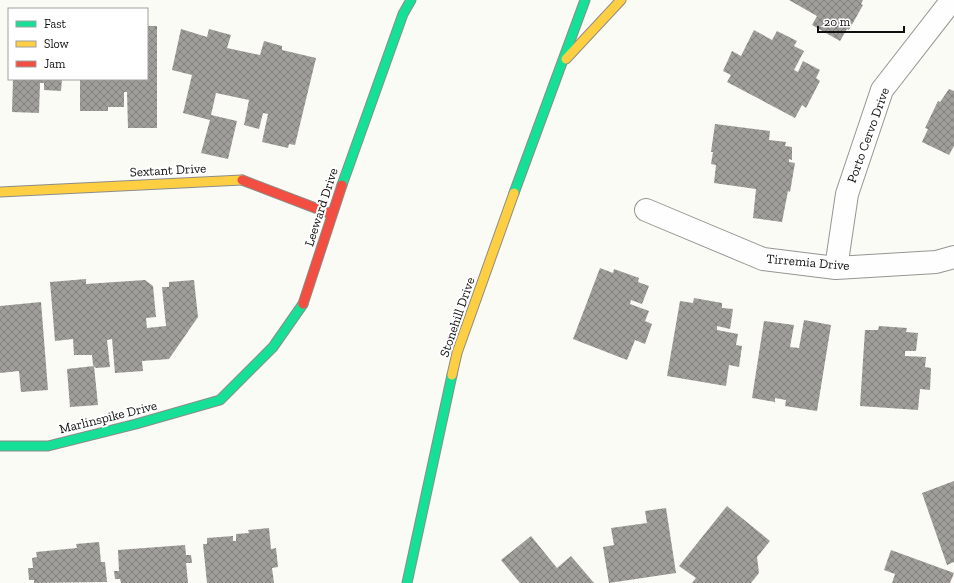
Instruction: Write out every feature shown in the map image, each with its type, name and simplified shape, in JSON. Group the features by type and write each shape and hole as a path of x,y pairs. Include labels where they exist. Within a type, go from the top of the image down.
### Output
{"street":[{"name":"Stonehill Drive","path":"408,583 457,353 559,67 585,0"},
{"name":"Stonehill Drive","path":"559,67 621,0"},
{"name":"Porto Cervo Drive","path":"836,268 847,194 882,90 952,0"},
{"name":"Leeward Drive","path":"220,400 273,347 304,303 331,214 407,1"},
{"name":"Sextant Drive","path":"0,192 241,180 331,214"},
{"name":"Tirremia Drive","path":"646,210 763,259 836,268 936,262 954,257"},
{"name":"Marlinspike Drive","path":"0,446 48,446 136,424 220,400"}],"building":[{"path":"789,0 863,0 861,4 863,5 849,30 847,29 840,41 812,25 817,16"},
{"path":"148,26 157,26 157,128 128,128 127,92 124,92 124,107 108,107 108,111 80,111 80,80 148,80"},
{"path":"181,29 207,37 209,29 231,35 227,48 260,55 264,41 282,46 282,50 316,58 295,145 289,144 288,148 262,142 268,114 263,113 259,129 244,125 249,100 216,93 211,115 237,121 228,159 201,153 210,120 183,113 192,75 172,70"},
{"path":"754,30 772,40 777,31 797,41 794,46 804,51 794,70 798,72 803,61 820,70 816,78 820,81 806,108 802,105 795,118 727,82 731,75 723,71 732,51 741,56"},
{"path":"13,80 62,80 61,91 44,90 44,83 40,83 39,113 12,112"},
{"path":"949,89 954,91 954,146 949,155 922,142 928,129 925,128 938,101 940,102"},
{"path":"715,124 770,131 769,140 786,142 785,146 792,147 792,160 789,159 789,162 795,163 790,192 788,191 782,222 753,218 756,189 714,183 716,165 711,164 713,152 711,152"},
{"path":"600,268 613,273 614,269 639,278 638,282 649,286 642,304 631,300 630,304 649,311 645,321 652,324 645,344 635,340 627,360 573,339"},
{"path":"86,279 86,284 145,280 153,286 156,317 146,318 147,328 166,326 162,287 169,287 169,282 194,280 198,317 169,359 142,361 143,371 115,373 112,339 107,340 110,367 96,368 93,365 92,355 74,355 73,339 55,341 50,282"},
{"path":"694,298 722,303 722,308 733,309 730,329 717,326 717,330 738,334 736,345 742,346 739,367 729,365 726,386 667,376 680,301 693,303"},
{"path":"41,302 48,390 21,392 19,371 0,373 0,306"},
{"path":"804,320 831,325 817,411 785,406 786,400 775,398 775,402 752,398 764,321 794,325 790,347 799,348"},
{"path":"879,326 907,328 906,332 918,333 916,351 905,351 905,356 926,357 925,367 931,368 930,390 920,389 918,410 860,406 865,330 878,330"},
{"path":"94,366 98,405 70,407 67,369"},
{"path":"954,481 954,562 947,565 922,493"},
{"path":"727,506 770,541 757,557 759,573 751,583 692,583 696,578 679,566"},
{"path":"666,508 676,573 609,583 603,547 614,545 611,528 647,523 645,511"},
{"path":"269,528 271,549 276,548 278,567 272,568 274,583 207,583 203,544 207,544 207,538 233,536 233,541 236,541 236,534 249,533 248,530"},
{"path":"531,536 557,568 571,556 594,583 520,583 501,560"},
{"path":"99,542 101,562 105,562 107,582 34,583 34,580 29,580 28,568 33,568 32,558 37,557 36,552 77,548 76,544"},
{"path":"185,545 186,555 191,555 192,563 186,563 188,583 121,583 120,579 115,579 114,571 119,571 118,550"},
{"path":"891,550 954,573 950,583 892,583 895,574 884,570"}],"traffic: fast":[{"path":"342,185 403,14 411,0"},
{"path":"514,193 585,0"},
{"path":"0,446 48,446 136,424 220,400 273,347 303,304"},
{"path":"407,583 452,375"}],"traffic: slow":[{"path":"566,59 621,0"},
{"path":"0,192 242,180"},
{"path":"452,375 457,353 514,193"}],"traffic: jam":[{"path":"242,180 331,214"},
{"path":"303,304 342,185"}]}
